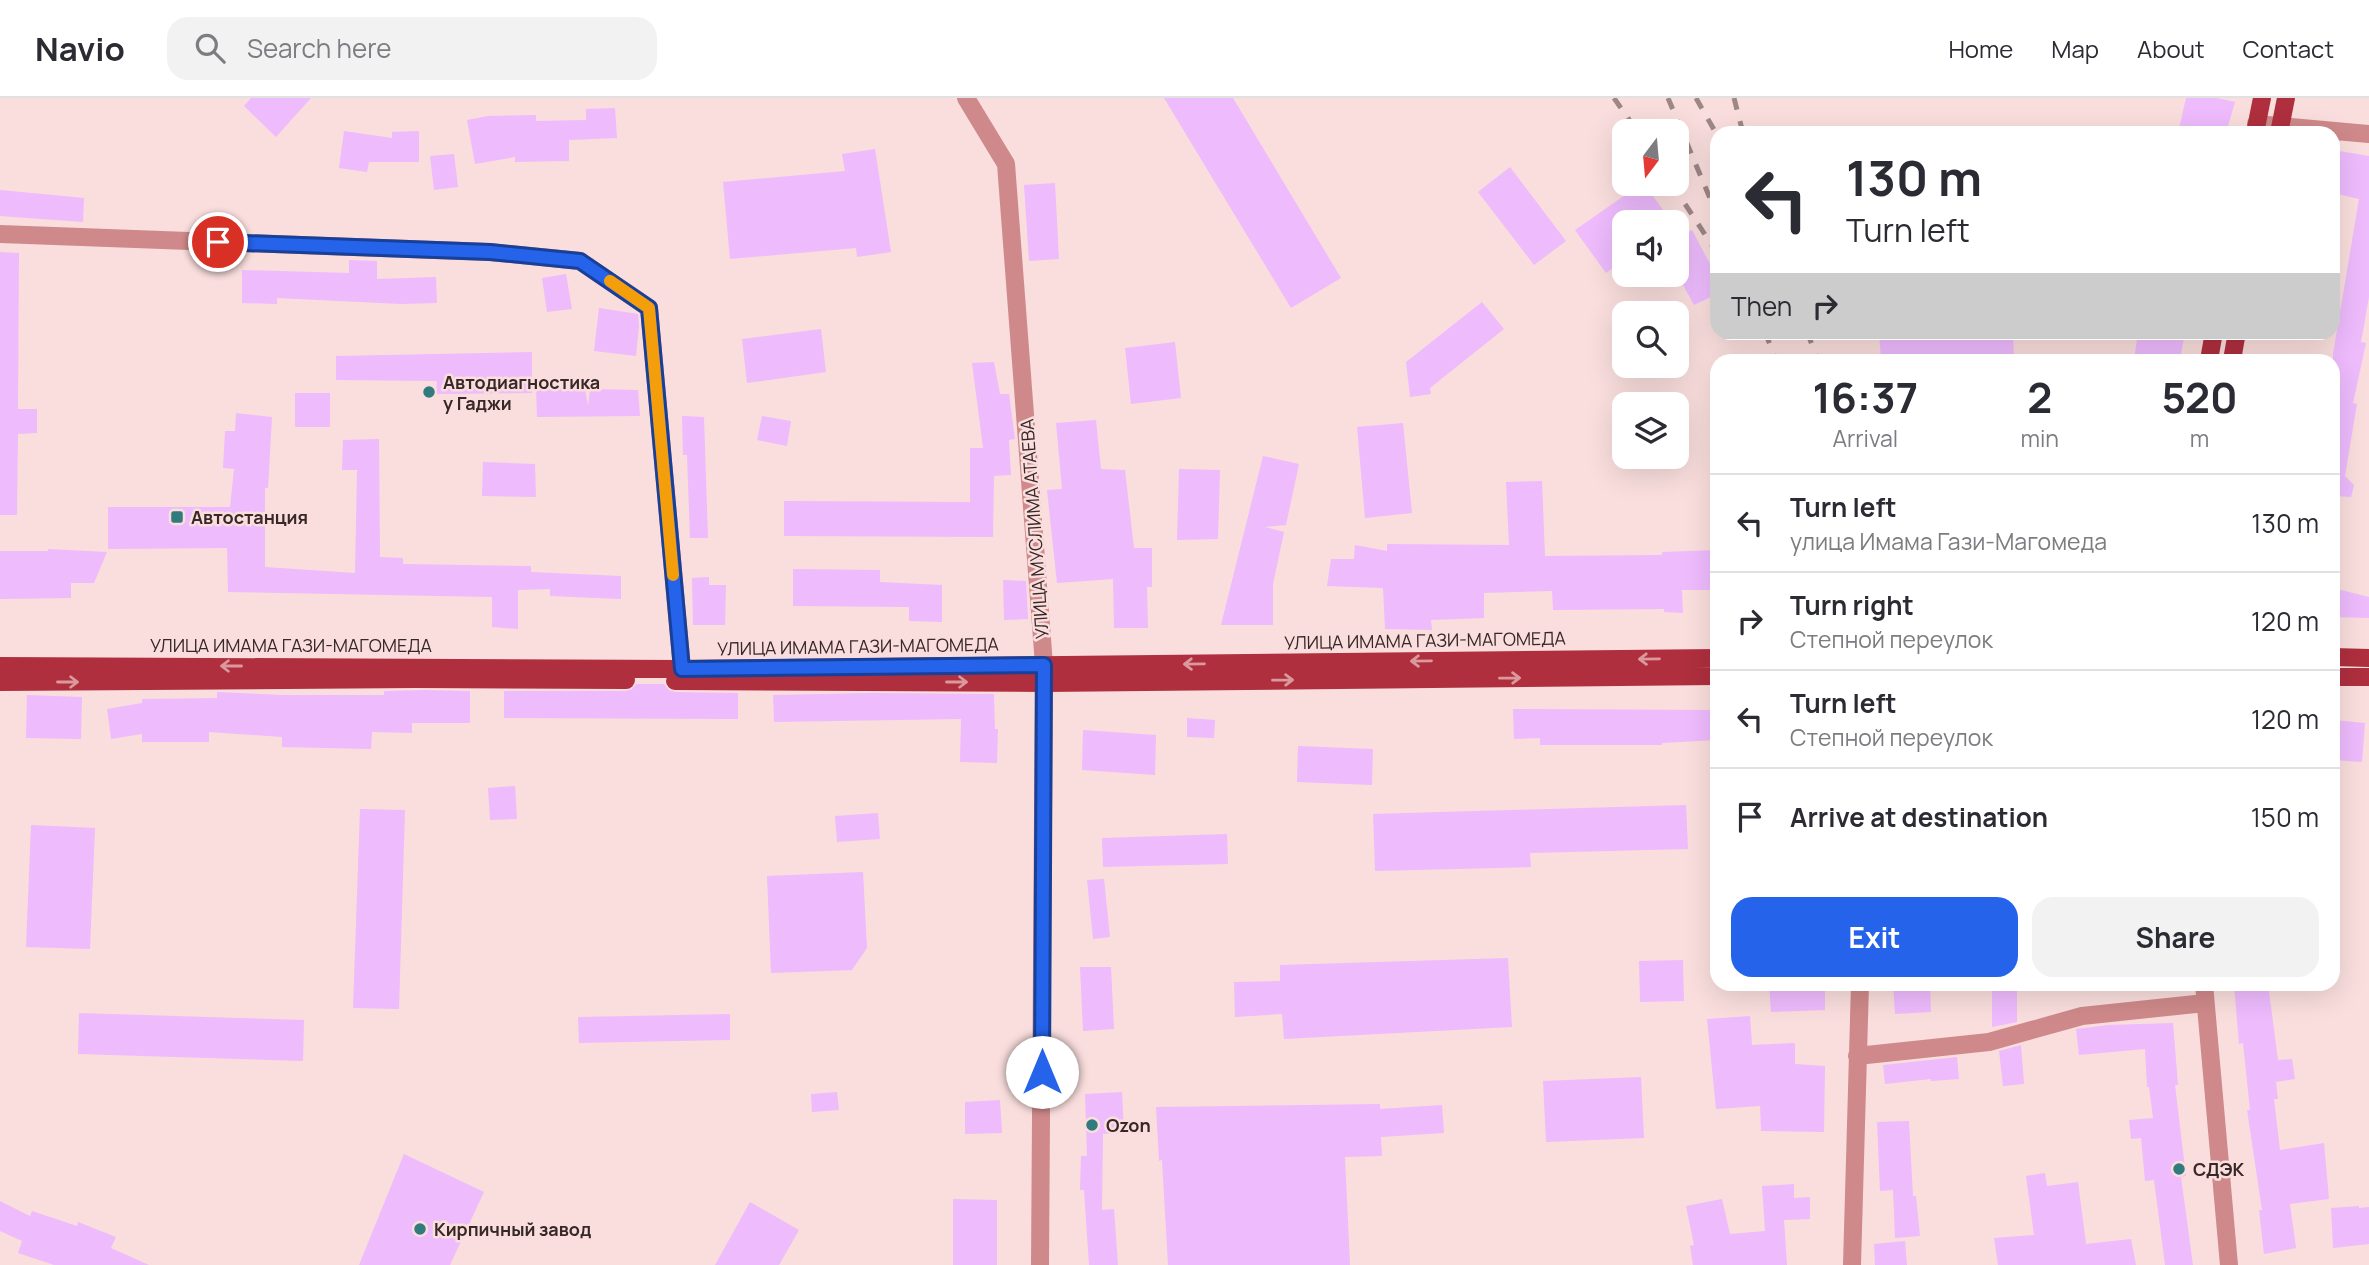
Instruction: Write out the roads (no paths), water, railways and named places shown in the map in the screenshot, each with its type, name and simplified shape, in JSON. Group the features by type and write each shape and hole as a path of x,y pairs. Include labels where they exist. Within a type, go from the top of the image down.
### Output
{"main road":[{"path":"2255,126 2262,98"},
{"path":"2281,126 2286,98"},
{"path":"2340,657 2369,657"},
{"name":"УЛИЦА ИМАМА ГАЗИ-МАГОМЕДА","path":"0,666 682,669 1044,674 1710,658"},
{"path":"0,682 1044,674 1710,676"},
{"path":"2340,677 2369,677"}],"street":[{"name":"УЛИЦА МУСЛИМА АТАЕВА","path":"966,98 1006,164 1044,674 1040,1265"},
{"path":"2340,132 2369,134"},
{"path":"0,234 490,252 580,261 649,308 682,669"},
{"path":"1852,1265 1860,991"},
{"path":"2204,991 2229,1265"},
{"path":"1857,1056 1989,1042 2082,1016 2205,1003"}],"railway":[{"path":"1614,98 1629,119"},
{"path":"1668,98 1710,198"},
{"path":"1696,98 1712,126"},
{"path":"1734,98 1741,126"},
{"path":"1680,196 1710,242"},
{"path":"1768,340 1774,354"},
{"path":"1810,340 1816,354"}],"place":[{"name":"Автодиагностика у Гаджи","path":"429,392"},
{"name":"Автостанция","path":"177,517"},
{"name":"Ozon","path":"1092,1125"},
{"name":"СДЭК","path":"2179,1169"},
{"name":"Кирпичный завод","path":"420,1229"}]}
